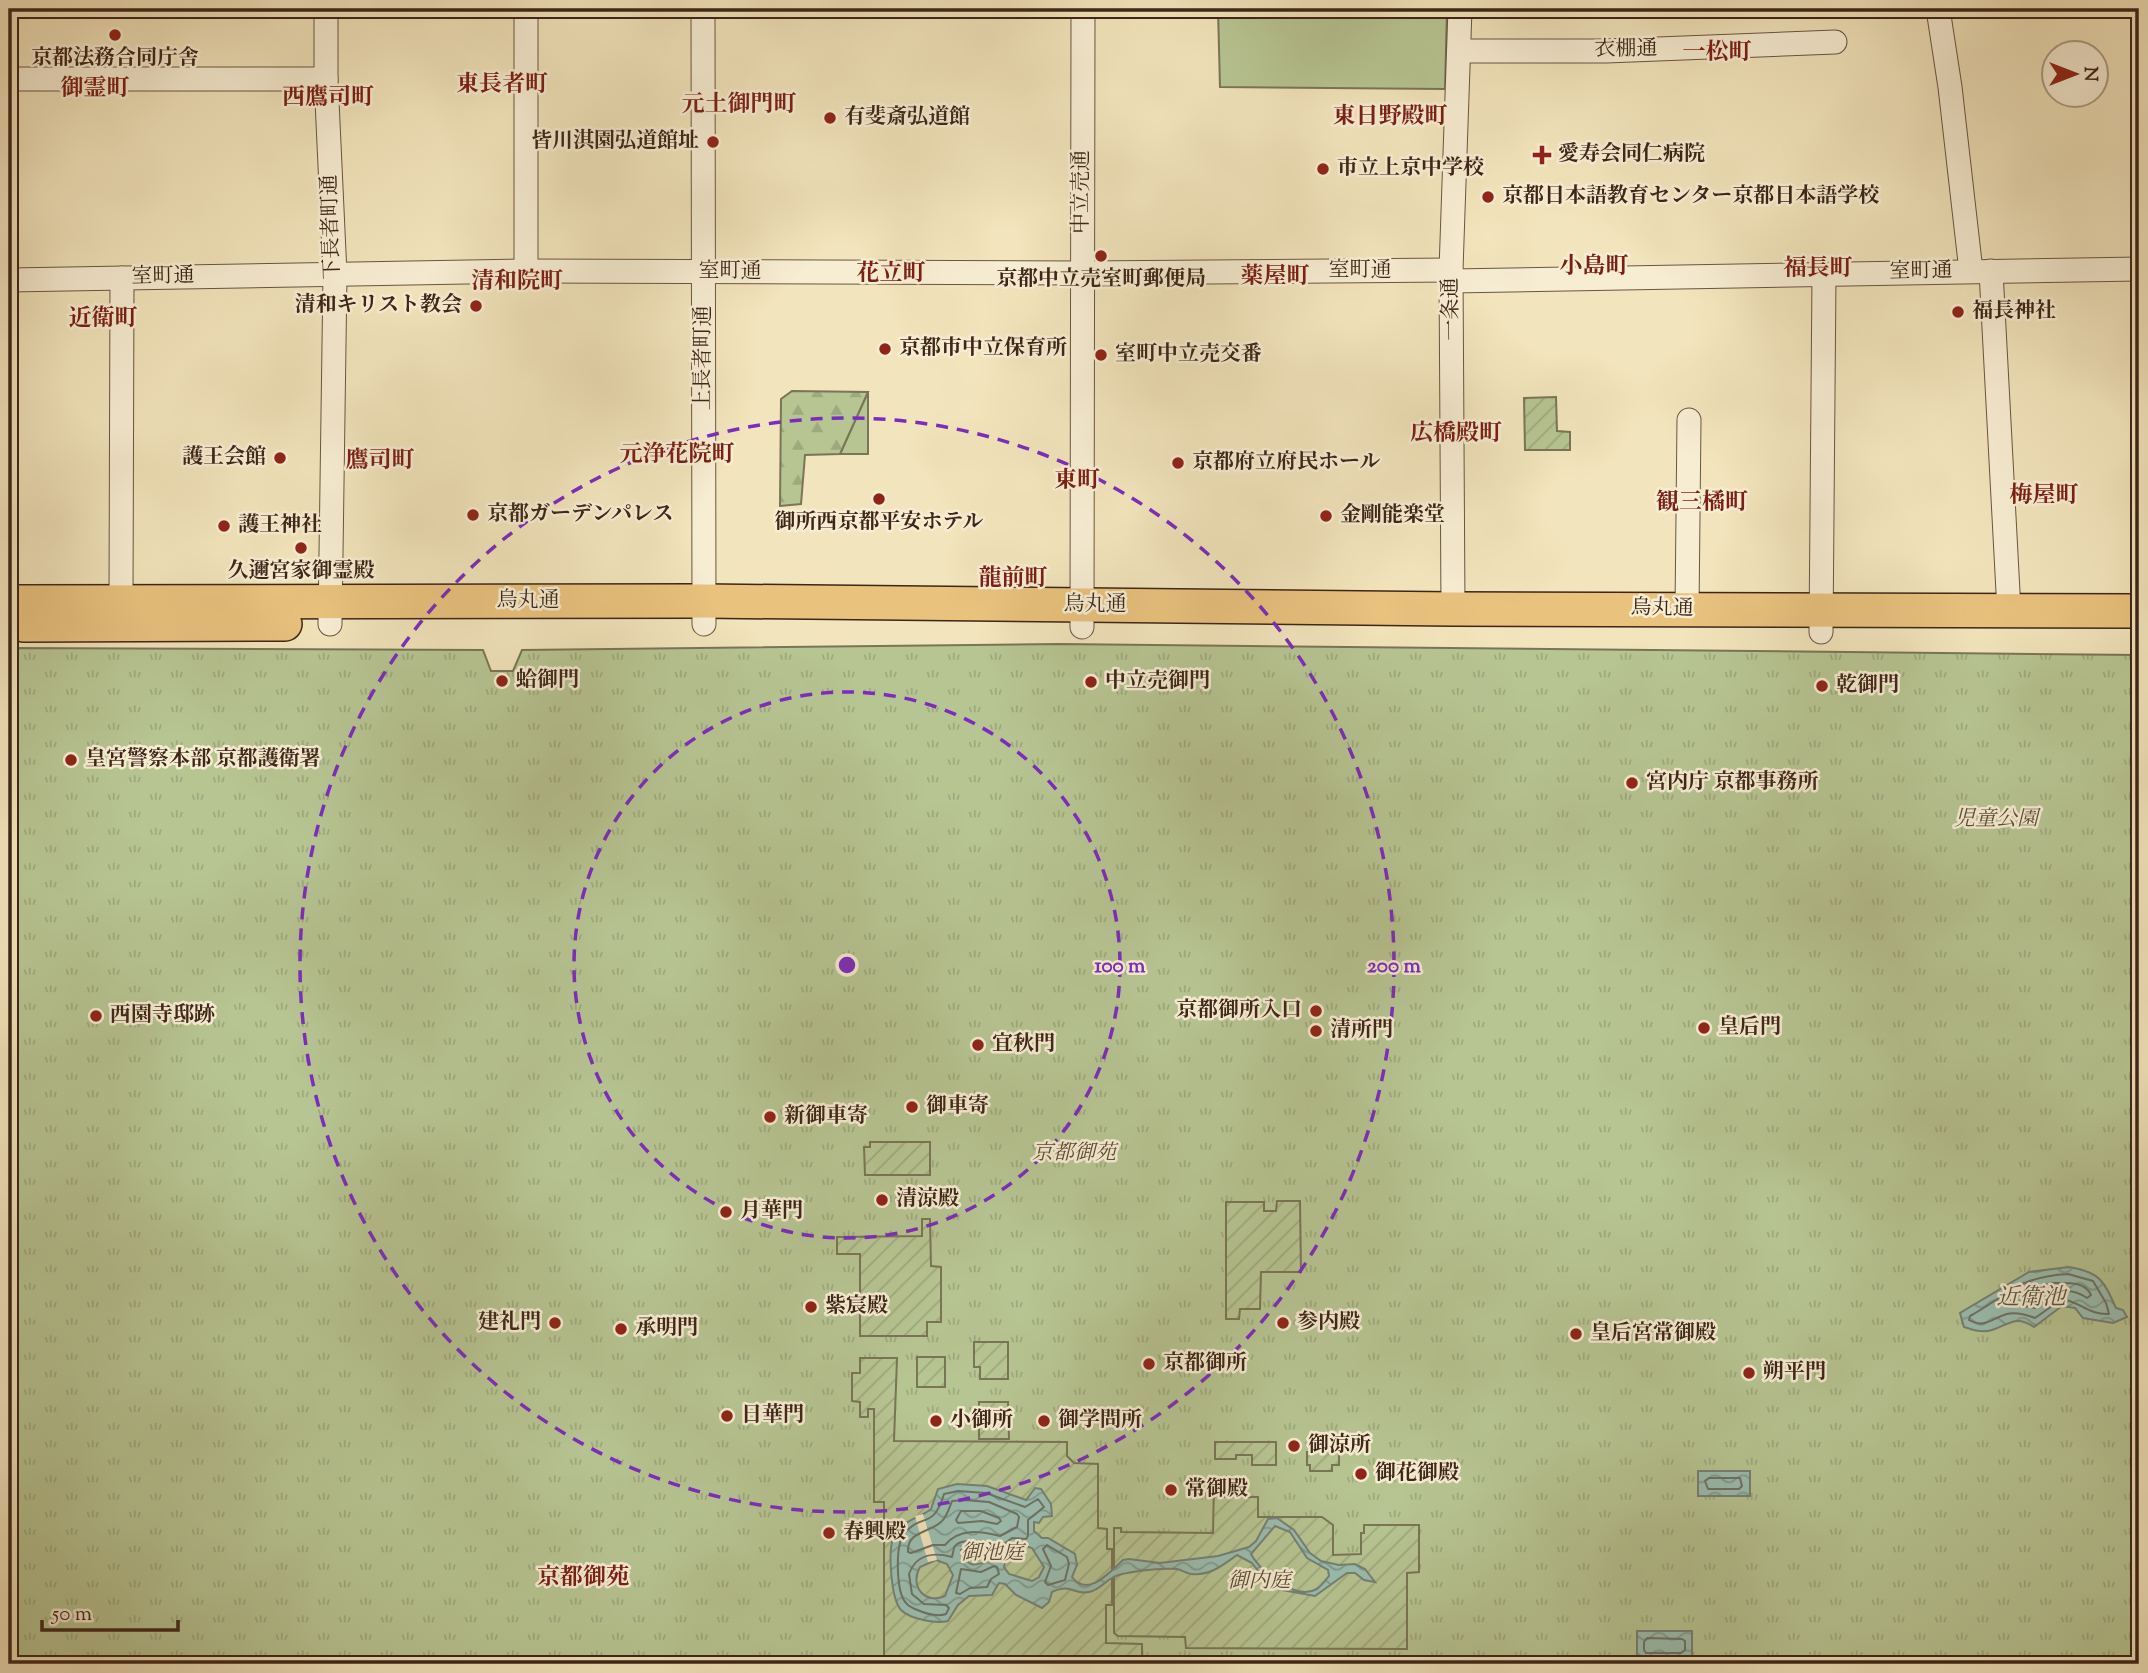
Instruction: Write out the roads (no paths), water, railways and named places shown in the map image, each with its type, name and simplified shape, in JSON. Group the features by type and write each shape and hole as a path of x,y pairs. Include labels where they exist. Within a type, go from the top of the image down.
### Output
{"highway":[{"name":"烏丸通","path":"9,602 121,600 330,613"},
{"name":"烏丸通","path":"1082,616 1453,609 1687,610 1822,621 2009,611 2139,611"},
{"name":"烏丸通","path":"9,625 330,613 704,613 1822,621 2139,632"}],"street":[{"name":"下長者町通","path":"326,9 326,79 335,274 330,613"},
{"path":"526,9 526,271"},
{"name":"上長者町通","path":"703,9 704,613"},
{"name":"中立売通","path":"1082,616 1083,9"},
{"name":"一条通","path":"1453,609 1451,275 1460,9"},
{"path":"1938,9 1981,271 2009,611"},
{"name":"衣棚通","path":"1460,51 1655,49 1835,42"},
{"path":"9,79 326,79"},
{"name":"室町通","path":"9,280 526,271 1824,275 2139,269"},
{"path":"1822,621 1824,275"},
{"path":"121,600 122,278"},
{"path":"1687,610 1689,420"}],"water":[{"name":"近衛池","path":"2069,1267 2088,1272 2100,1279 2116,1308 2123,1310 2127,1317 2113,1323 2083,1318 2075,1308 2062,1306 2034,1327 2017,1321 1988,1331 1964,1327 1960,1313 2029,1272"},
{"path":"1698,1471 1750,1471 1750,1496 1698,1496"},
{"path":"957,1484 987,1486 1026,1500 1035,1488 1041,1489 1051,1504 1052,1516 1043,1517 1039,1523 1034,1522 1034,1531 1042,1538 1048,1538 1075,1554 1077,1565 1072,1577 1085,1585 1099,1581 1123,1560 1160,1563 1218,1556 1249,1547 1256,1541 1268,1519 1277,1518 1294,1530 1310,1553 1321,1561 1339,1565 1355,1564 1365,1569 1375,1582 1364,1580 1355,1573 1347,1573 1315,1596 1282,1590 1268,1584 1252,1563 1237,1555 1205,1573 1190,1574 1177,1569 1149,1570 1125,1573 1089,1592 1059,1590 1052,1592 1049,1602 1042,1608 1016,1595 1005,1584 999,1583 992,1595 969,1596 958,1605 948,1621 923,1620 905,1613 898,1604 891,1575 891,1545 901,1527 931,1509 938,1489","holes":["1275,1526 1290,1532 1307,1558 1328,1570 1329,1576 1317,1589 1299,1591 1270,1576 1251,1554","1018,1544 1032,1548 1044,1567 1039,1577 1032,1581 1009,1574 1004,1567 1008,1550","977,1547 992,1550 994,1555 993,1559 974,1565 967,1561 961,1550 973,1552","936,1560 947,1564 953,1575 945,1596 931,1598 921,1592 916,1581 920,1567"]},
{"path":"1637,1631 1692,1631 1692,1660 1637,1660"}],"place":[{"name":"京都法務合同庁舎","path":"115,35"},
{"name":"有斐斎弘道館","path":"830,118"},
{"name":"皆川淇園弘道館址","path":"713,142"},
{"name":"愛寿会同仁病院","path":"1542,155"},
{"name":"市立上京中学校","path":"1323,169"},
{"name":"京都日本語教育センター京都日本語学校","path":"1488,197"},
{"name":"京都中立売室町郵便局","path":"1101,256"},
{"name":"清和キリスト教会","path":"476,306"},
{"name":"福長神社","path":"1958,312"},
{"name":"京都市中立保育所","path":"885,349"},
{"name":"室町中立売交番","path":"1101,355"},
{"name":"護王会館","path":"280,458"},
{"name":"京都府立府民ホール","path":"1178,463"},
{"name":"御所西京都平安ホテル","path":"879,499"},
{"name":"京都ガーデンパレス","path":"473,515"},
{"name":"金剛能楽堂","path":"1326,516"},
{"name":"護王神社","path":"224,526"},
{"name":"久邇宮家御霊殿","path":"301,548"},
{"name":"蛤御門","path":"502,681"},
{"name":"中立売御門","path":"1091,682"},
{"name":"乾御門","path":"1822,686"},
{"name":"皇宮警察本部 京都護衛署","path":"71,760"},
{"name":"宮内庁 京都事務所","path":"1632,783"},
{"name":"京都御所入口","path":"1316,1011"},
{"name":"西園寺邸跡","path":"96,1016"},
{"name":"皇后門","path":"1704,1028"},
{"name":"清所門","path":"1316,1031"},
{"name":"宜秋門","path":"978,1045"},
{"name":"御車寄","path":"912,1107"},
{"name":"新御車寄","path":"770,1117"},
{"name":"清涼殿","path":"882,1200"},
{"name":"月華門","path":"726,1212"},
{"name":"紫宸殿","path":"811,1307"},
{"name":"建礼門","path":"555,1323"},
{"name":"参内殿","path":"1283,1323"},
{"name":"承明門","path":"621,1329"},
{"name":"皇后宮常御殿","path":"1576,1334"},
{"name":"京都御所","path":"1149,1364"},
{"name":"朔平門","path":"1749,1373"},
{"name":"日華門","path":"727,1416"},
{"name":"小御所","path":"936,1421"},
{"name":"御学問所","path":"1044,1421"},
{"name":"御涼所","path":"1294,1446"},
{"name":"御花御殿","path":"1361,1474"},
{"name":"常御殿","path":"1171,1490"},
{"name":"春興殿","path":"829,1533"}],"district":[{"name":"一松町","path":"1717,53"},
{"name":"東長者町","path":"502,85"},
{"name":"御霊町","path":"95,89"},
{"name":"西鷹司町","path":"328,98"},
{"name":"元土御門町","path":"739,105"},
{"name":"東日野殿町","path":"1390,117"},
{"name":"小島町","path":"1594,267"},
{"name":"福長町","path":"1818,269"},
{"name":"花立町","path":"891,274"},
{"name":"薬屋町","path":"1275,277"},
{"name":"清和院町","path":"517,282"},
{"name":"近衛町","path":"103,319"},
{"name":"広橋殿町","path":"1456,434"},
{"name":"元浄花院町","path":"677,455"},
{"name":"鷹司町","path":"380,461"},
{"name":"東町","path":"1077,481"},
{"name":"梅屋町","path":"2044,496"},
{"name":"観三橘町","path":"1702,503"},
{"name":"龍前町","path":"1013,579"},
{"name":"京都御苑","path":"583,1578"}],"park label":[{"name":"児童公園","path":"1996,820"},
{"name":"御池庭","path":"992,1554"},
{"name":"御内庭","path":"1259,1582"}]}
